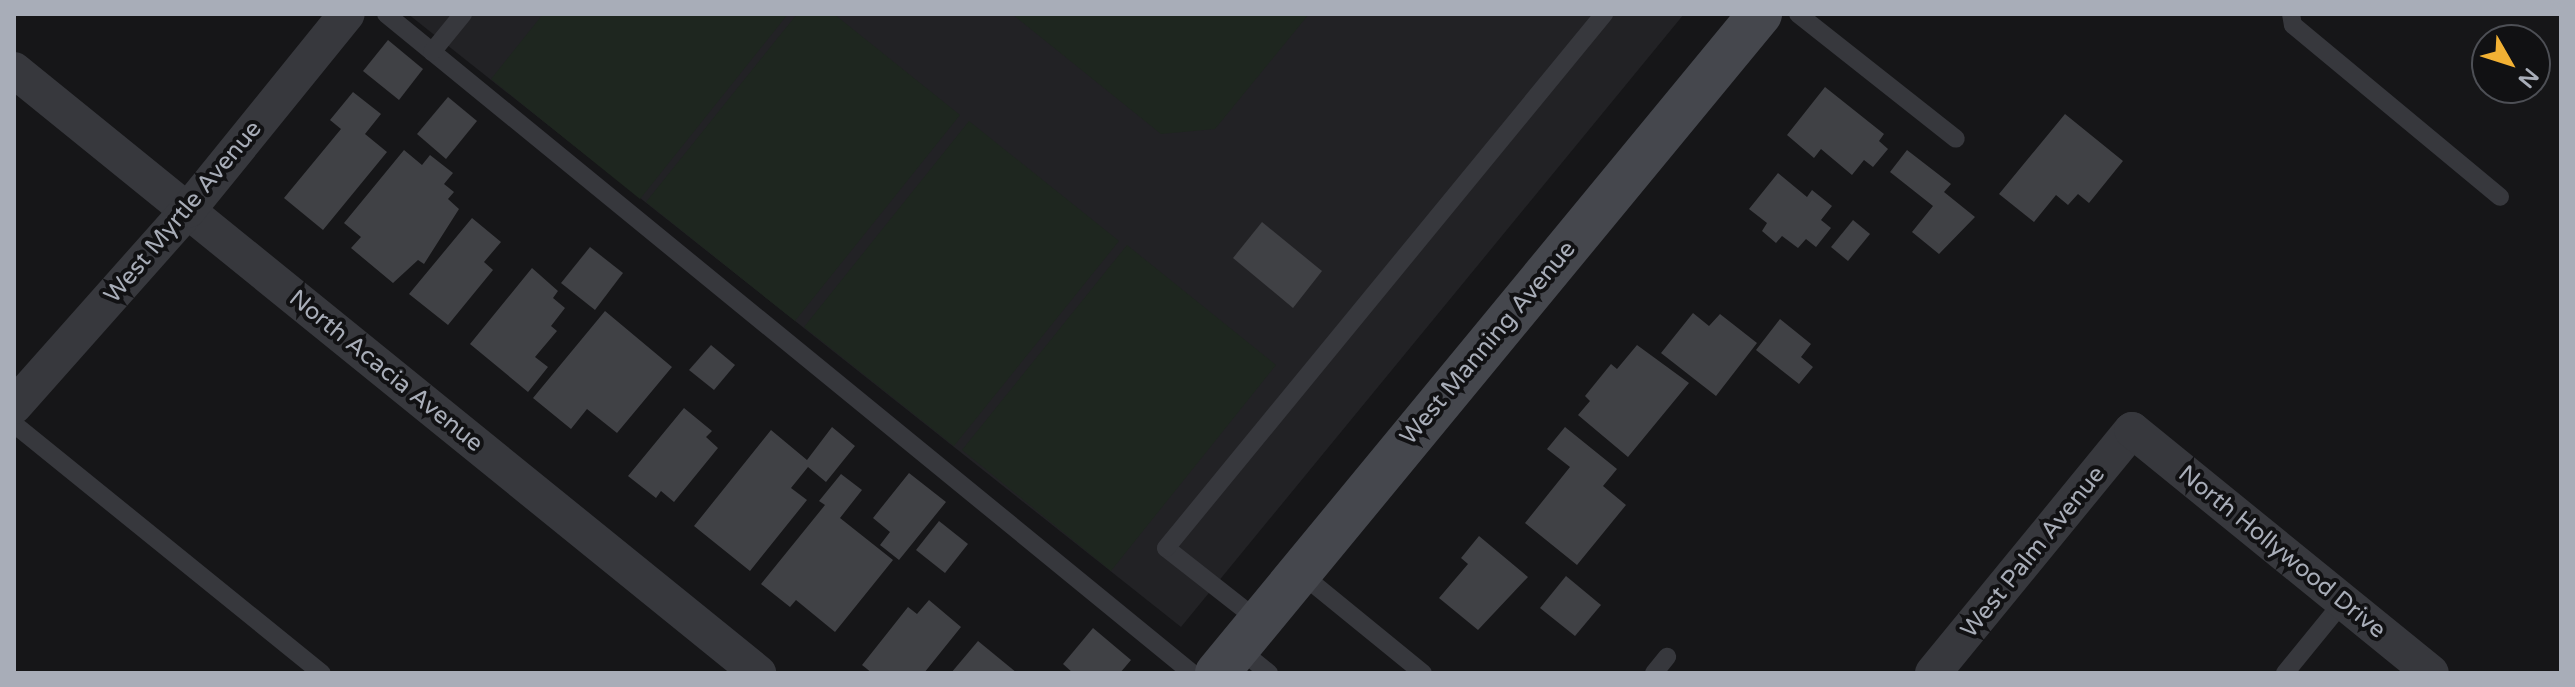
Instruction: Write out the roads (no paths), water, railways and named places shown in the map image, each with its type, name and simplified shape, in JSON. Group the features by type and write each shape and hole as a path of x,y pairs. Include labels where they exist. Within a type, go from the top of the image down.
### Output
{"main road":[{"name":"West Manning Avenue","path":"1246,654 1299,572 1760,14"}],"street":[{"name":"West Myrtle Avenue","path":"14,406 188,210 347,14"},
{"name":"North Acacia Avenue","path":"14,70 758,673"},
{"name":"North Hollywood Drive","path":"2132,430 2431,673"},
{"name":"West Palm Avenue","path":"1933,673 2132,430"}],"lane":[{"path":"386,14 1192,673"},
{"path":"432,52 463,14"},
{"path":"1246,654 1166,548 1604,14"},
{"path":"1798,14 1956,139"},
{"path":"2291,14 2293,25 2500,197"},
{"path":"14,424 322,673"},
{"path":"1299,572 1423,673"},
{"path":"2285,673 2343,602"},
{"path":"1654,673 1667,657"}]}
